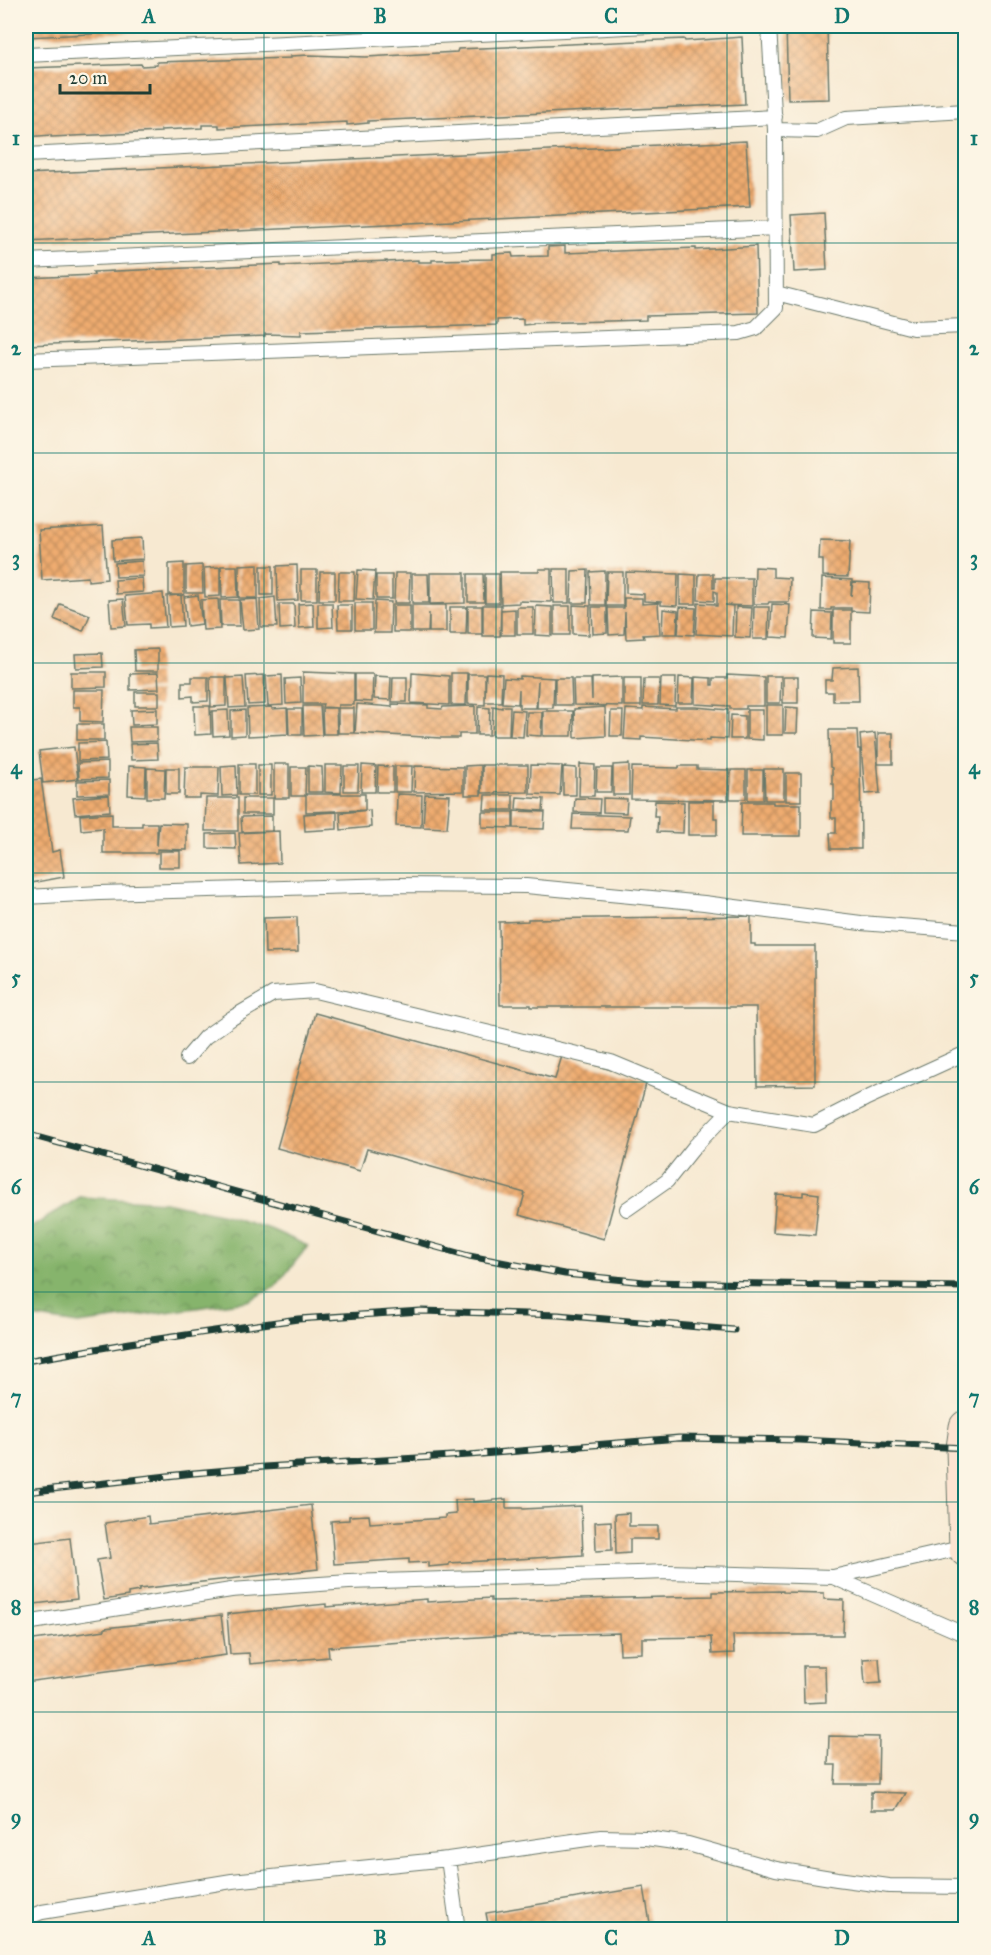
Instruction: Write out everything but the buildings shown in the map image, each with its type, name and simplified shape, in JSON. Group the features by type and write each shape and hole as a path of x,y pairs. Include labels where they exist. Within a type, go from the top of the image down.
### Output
{"main road":[{"path":"965,1549 963,1448 966,1427"}],"lane":[{"path":"26,55 649,26"},
{"path":"26,360 740,333 756,328 776,308 775,123 768,26"},
{"path":"26,155 775,123 818,131 846,118 966,111"},
{"path":"26,261 776,228"},
{"path":"776,293 913,328 966,326"},
{"path":"26,897 396,885 526,886 704,903 861,923 966,931"},
{"path":"187,1058 206,1037 232,1018 273,994 315,991 611,1062 729,1112 814,1125 966,1053"},
{"path":"627,1209 668,1181 695,1146 729,1112"},
{"path":"26,1623 231,1590 350,1582 668,1572 832,1577 965,1549"},
{"path":"832,1577 966,1635"},
{"path":"26,1918 42,1912 232,1881 448,1859 601,1837 646,1838 688,1844 776,1869 837,1880 889,1886 966,1887"},
{"path":"448,1859 458,1929"}],"green space":[{"path":"80,1197 165,1202 224,1215 270,1229 308,1246 275,1287 247,1301 78,1324 26,1316 26,1228 32,1227"}],"railway":[{"path":"26,1134 469,1256 565,1274 644,1282 966,1287"},
{"path":"26,1361 130,1343 298,1319 421,1311 558,1315 734,1330"},
{"path":"26,1492 264,1467 469,1455 679,1438 800,1440 966,1448"}]}
